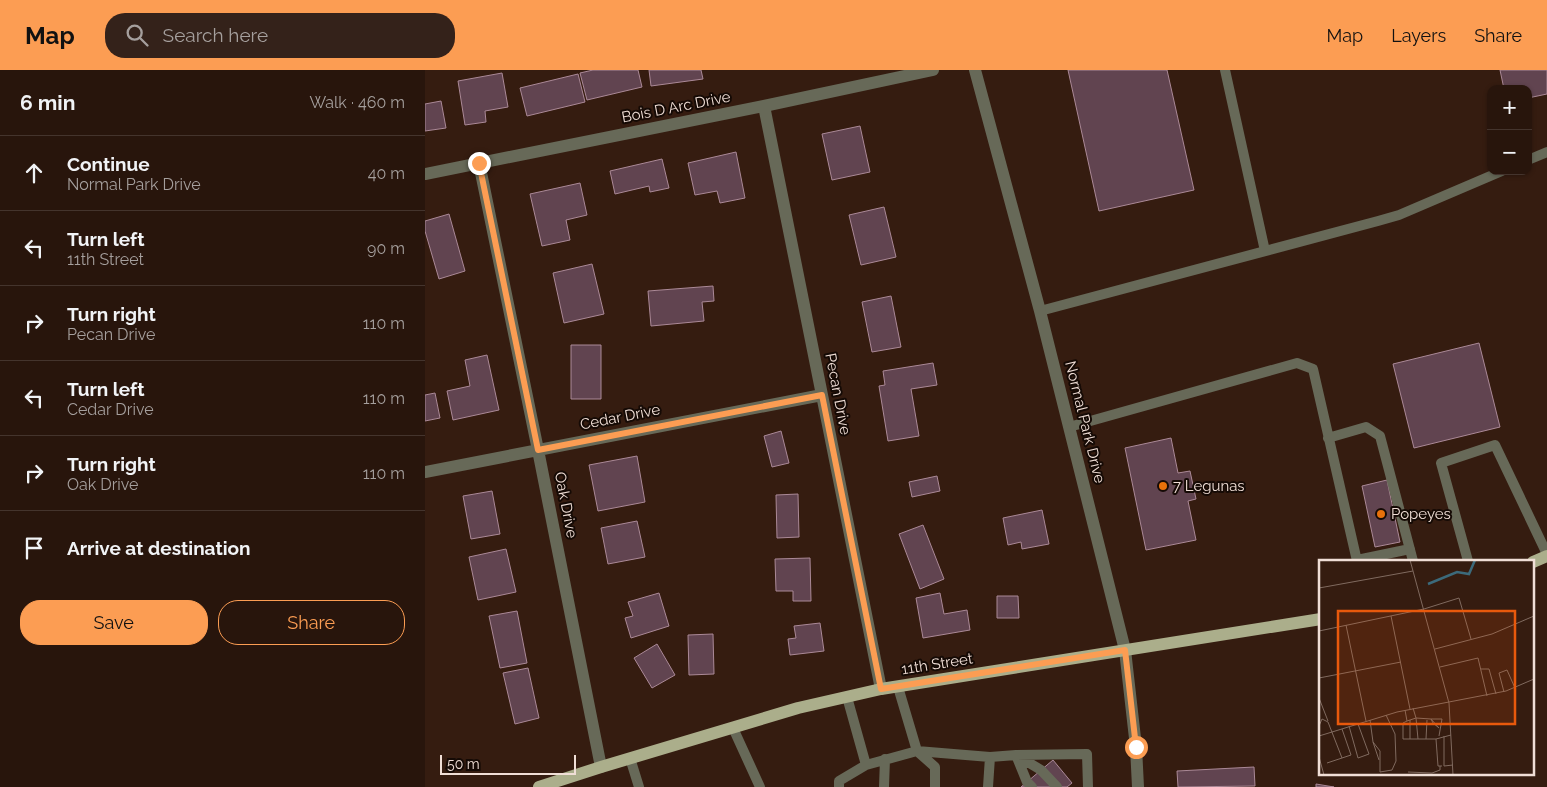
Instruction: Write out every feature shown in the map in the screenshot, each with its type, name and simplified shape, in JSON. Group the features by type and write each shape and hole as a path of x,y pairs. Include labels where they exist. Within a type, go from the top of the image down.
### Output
{"main road":[{"path":"1535,561 1547,555"},
{"name":"11th Street","path":"539,787 555,784 601,767 798,708 881,689 1319,619"}],"street":[{"name":"Bois D Arc Drive","path":"425,174 933,70"},
{"name":"Normal Park Drive","path":"975,70 1040,310 1125,650 1136,747 1138,787"},
{"name":"Pecan Drive","path":"764,106 881,689"},
{"name":"Oak Drive","path":"479,163 601,767"},
{"name":"Cedar Drive","path":"425,472 822,395"}],"lane":[{"path":"1225,70 1265,251"},
{"path":"1532,158 1547,152"},
{"path":"1040,310 1399,215 1493,175"},
{"path":"1069,426 1297,363 1313,369 1357,560 1410,549"},
{"path":"1328,438 1366,427 1380,436 1413,560"},
{"path":"1467,560 1441,463 1495,445 1547,555"},
{"path":"898,686 917,751 935,767 935,787"},
{"path":"847,697 866,765"},
{"path":"733,728 761,787"},
{"path":"839,787 839,781 866,765 917,751 990,757 1087,754 1088,787"},
{"path":"1016,756 1031,787"},
{"path":"1016,756 1041,770 1057,787"},
{"path":"988,787 990,757"},
{"path":"630,758 639,787"},
{"path":"884,787 885,759"}],"building":[{"path":"593,70 638,70 642,87 587,100 580,73"},
{"path":"649,70 701,70 703,79 651,86"},
{"path":"1068,70 1167,70 1194,190 1099,211"},
{"path":"1500,70 1547,70 1547,94 1532,97 1532,85 1503,85"},
{"path":"502,73 508,107 485,111 486,122 465,125 458,81"},
{"path":"578,74 585,102 527,116 520,88"},
{"path":"441,101 446,128 425,131 425,104"},
{"path":"860,126 870,172 832,180 822,134"},
{"path":"736,152 745,198 720,203 717,191 695,195 688,163"},
{"path":"662,159 669,188 650,192 649,186 615,194 610,171"},
{"path":"580,183 587,215 566,220 570,240 542,246 530,194"},
{"path":"884,207 896,257 861,265 849,215"},
{"path":"449,214 465,271 439,279 425,231 425,221"},
{"path":"592,264 604,314 564,323 553,273"},
{"path":"713,286 714,301 702,302 704,321 651,326 648,291"},
{"path":"891,296 901,347 872,352 862,302"},
{"path":"1479,343 1500,427 1414,448 1393,364"},
{"path":"571,345 601,345 601,399 571,399"},
{"path":"487,355 499,410 453,420 447,391 470,386 465,360"},
{"path":"933,363 937,385 911,389 919,436 888,441 879,386 885,385 883,371"},
{"path":"435,393 440,418 425,421 425,395"},
{"path":"781,431 789,463 772,467 764,436"},
{"name":"7 Legunas","path":"1171,438 1178,473 1190,471 1196,499 1188,501 1196,540 1146,550 1125,448"},
{"path":"637,456 645,502 598,511 589,465"},
{"path":"937,476 940,491 912,497 909,482"},
{"name":"Popeyes","path":"1387,480 1400,542 1375,547 1362,486"},
{"path":"492,491 500,534 471,539 463,496"},
{"path":"798,494 799,537 777,538 776,495"},
{"path":"1042,510 1049,544 1022,549 1021,542 1008,545 1003,518"},
{"path":"637,521 645,557 608,564 601,528"},
{"path":"923,525 944,579 920,589 899,534"},
{"path":"506,549 516,592 478,600 469,557"},
{"path":"810,558 811,601 793,601 793,591 776,591 775,559"},
{"path":"659,593 669,626 631,638 625,618 633,616 628,602"},
{"path":"940,593 944,614 967,610 970,630 923,638 916,598"},
{"path":"997,596 1018,596 1019,618 997,618"},
{"path":"517,611 527,663 500,668 489,616"},
{"path":"820,623 824,651 790,655 788,639 796,638 794,626"},
{"path":"713,634 714,674 689,675 688,635"},
{"path":"657,644 675,675 652,688 634,658"},
{"path":"528,668 539,718 515,724 503,673"},
{"path":"1053,760 1072,783 1067,787 1021,787"},
{"path":"1254,767 1255,786 1178,787 1177,771"},
{"path":"1316,784 1334,787 1316,787"}],"place":[{"name":"7 Legunas","path":"1163,486"},
{"name":"Popeyes","path":"1381,514"}],"route":[{"path":"479,163 538,450 822,395 881,689 1125,650 1136,747"}]}
